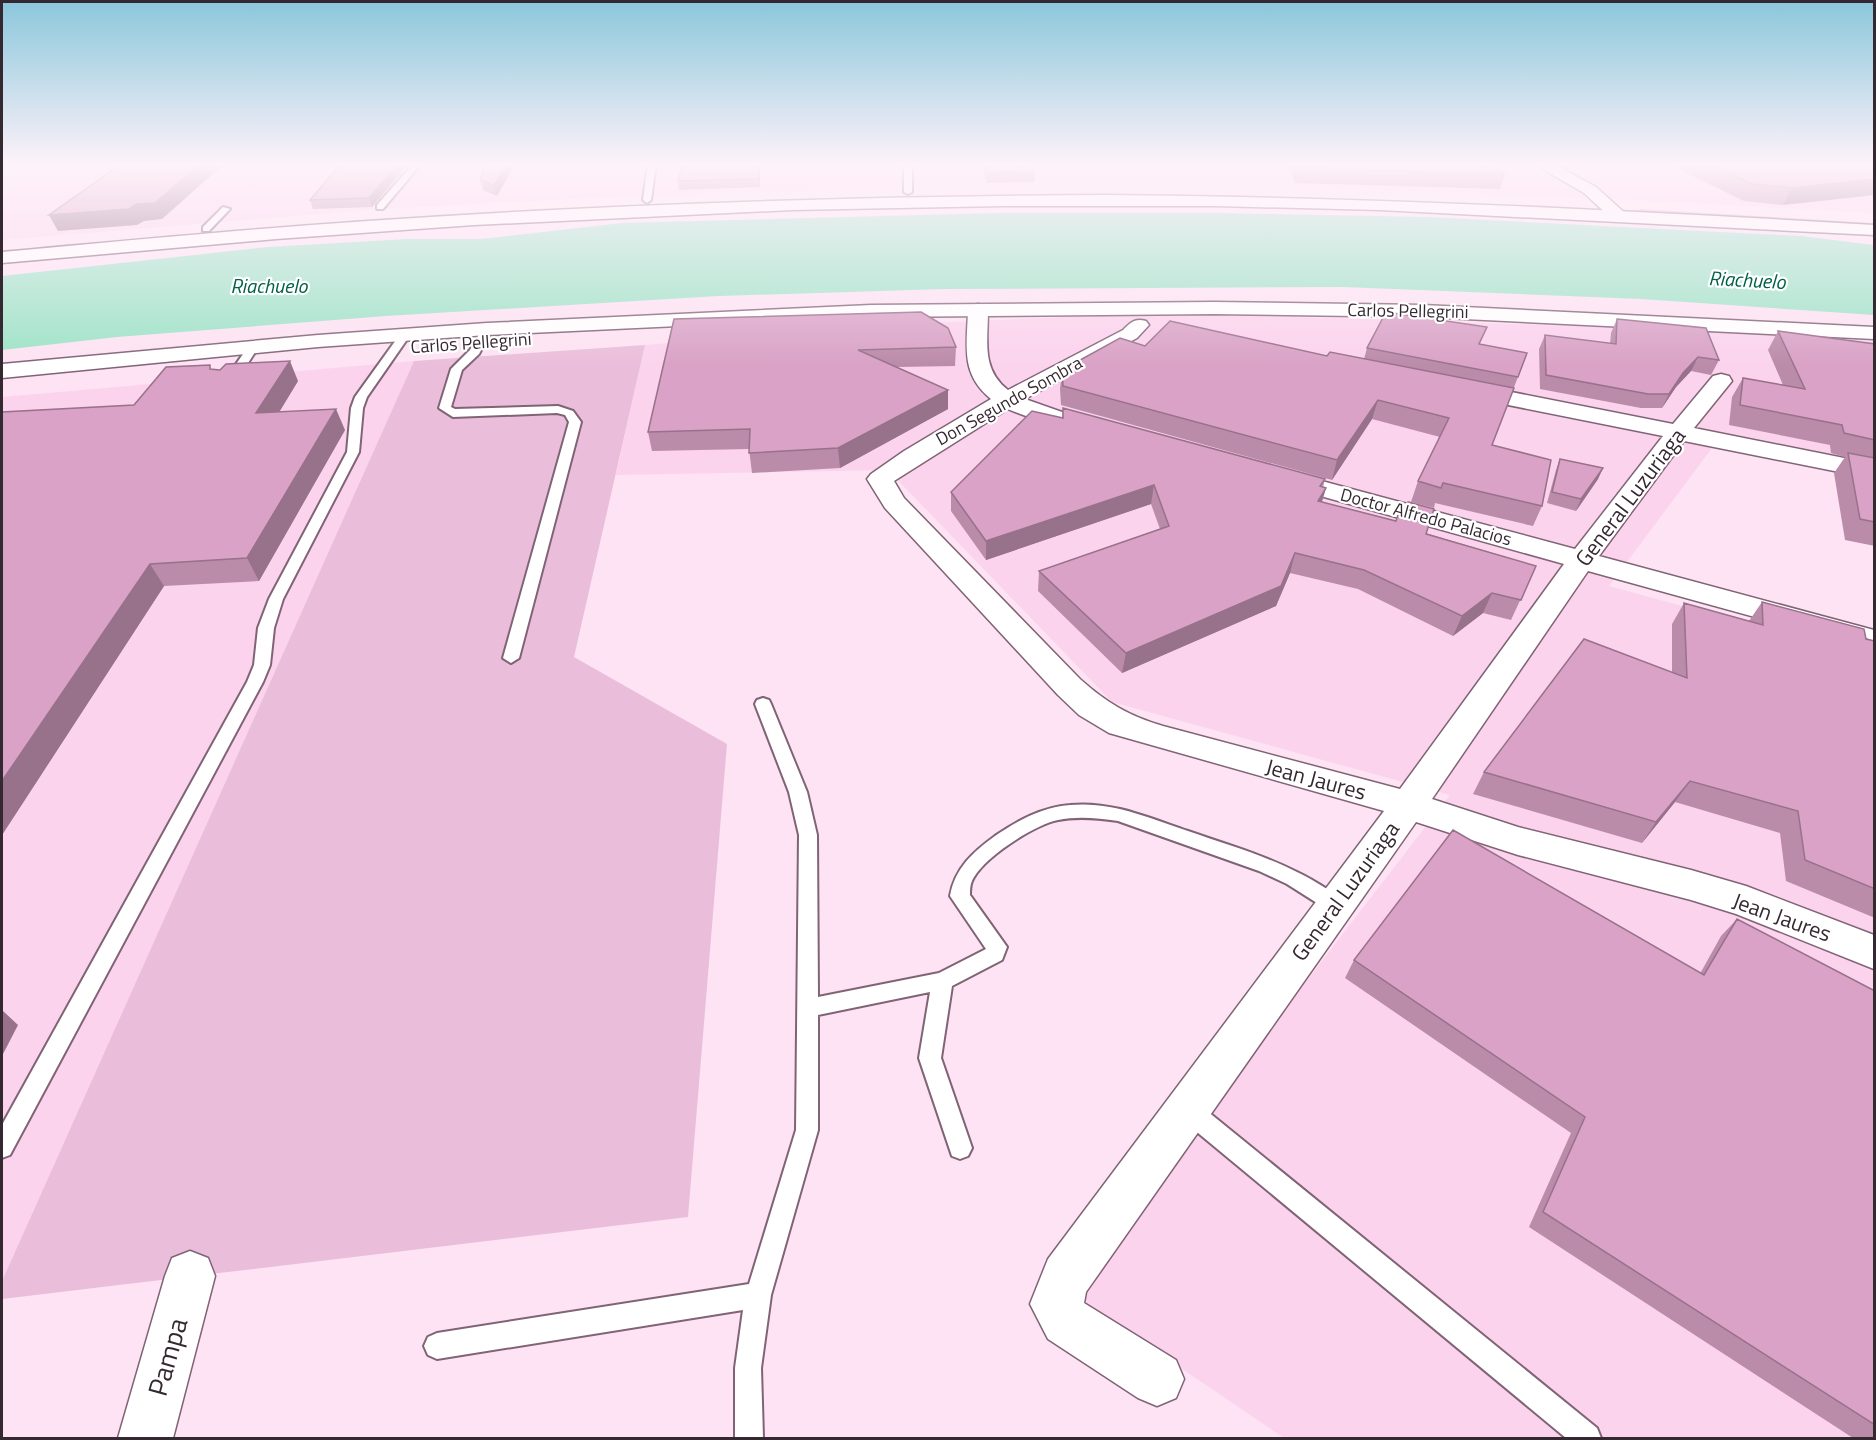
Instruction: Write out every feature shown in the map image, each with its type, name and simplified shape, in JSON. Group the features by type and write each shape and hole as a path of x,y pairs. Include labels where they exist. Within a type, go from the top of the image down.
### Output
{"main road":[{"path":"5,254 188,231"},
{"path":"5,254 226,231"},
{"path":"1100,308 1123,321 1163,330"},
{"name":"Carlos Pellegrini","path":"2,371 484,335 873,320 942,311 978,310 1100,308 1423,311 1875,333"},
{"path":"978,310 981,374 995,391 1008,399 1044,413 1124,435"},
{"name":"Don Segundo Sombra","path":"880,479 913,456 1008,399 1130,334 1139,325"},
{"name":"Carlos Pellegrini","path":"2,384 249,354"},
{"name":"General Luzuriaga","path":"1157,1379 1066,1321 1056,1304 1066,1277 1408,805 1581,560 1677,432 1721,381"},
{"path":"1443,386 1875,471"},
{"name":"Doctor Alfredo Palacios","path":"1261,472 1875,640"},
{"name":"Jean Jaures","path":"880,479 894,502 1069,687 1091,707 1121,725 1408,805 1518,841 1691,885 1746,902 1875,952"},
{"name":"Pampa","path":"145,1438 190,1276"}],"lane":[{"path":"484,335 475,352 457,369 445,408 453,413 558,409 569,413 575,422 512,658"},
{"path":"2,1148 255,682 262,665 266,628 276,599 353,452 357,408 361,397 400,341"},
{"path":"226,386 249,354"},
{"path":"749,1438 748,1368 758,1295 807,1130 808,835 798,792 763,704"},
{"path":"808,1008 942,981 995,954 996,947 960,897 964,877 991,848 1039,819 1055,814 1094,810 1119,813 1266,866 1294,879 1335,904"},
{"path":"942,981 930,1058 960,1148"},
{"path":"1187,1110 1587,1438"},
{"path":"437,1346 758,1295"}],"shaded area":[{"path":"2,231 110,231 2,240"},
{"path":"1164,313 1671,329 1874,341 1874,464 1721,436 1609,586 1874,658 1874,1438 1284,1438 1067,1291 1450,795 1112,702 888,470 616,475 645,345 904,324"},
{"path":"645,345 574,657 727,744 688,1217 2,1299 2,1281 414,361"},
{"path":"414,361 2,1281 2,397"}],"water":[{"name":"Riachuelo","path":"550,231 1707,231 1801,236 1874,245 1874,315 1641,299 1344,287 943,289 718,296 386,316 117,337 2,350 2,276 268,247 407,239 481,239"}],"building":[{"path":"921,312 948,328 956,347 858,350 948,390 838,448 749,453 750,429 648,432 674,319"},
{"path":"1386,312 1487,327 1479,344 1527,353 1518,377 1367,348"},
{"path":"1617,319 1706,328 1719,360 1698,357 1683,373 1669,394 1648,394 1546,375 1545,335 1616,344"},
{"path":"1170,321 1327,356 1330,352 1514,388 1492,445 1551,460 1542,506 1443,483 1441,488 1418,481 1449,418 1378,400 1337,460 1063,386 1062,370 1120,338 1145,346"},
{"path":"1778,331 1875,344 1875,440 1844,433 1842,425 1740,405 1743,378 1805,389"},
{"path":"290,361 256,413 336,409 247,558 150,564 2,781 2,412 134,405 166,367 210,365 210,369 220,370 226,364"},
{"path":"1063,408 1325,479 1320,486 1326,488 1318,501 1396,521 1400,509 1404,510 1408,502 1434,509 1426,534 1536,566 1521,600 1492,593 1462,616 1364,570 1295,553 1281,586 1126,653 1039,571 1169,526 1154,485 986,541 951,492 1032,411 1063,418"},
{"path":"1848,453 1875,458 1875,522 1860,519"},
{"path":"1560,459 1603,468 1581,499 1552,492"},
{"path":"1762,602 1864,629 1866,639 1875,641 1875,889 1805,860 1798,811 1690,781 1656,822 1484,772 1584,639 1687,678 1684,603 1763,625"},
{"path":"1453,830 1704,975 1737,919 1875,991 1875,1425 1543,1212 1585,1117 1354,960"}]}
